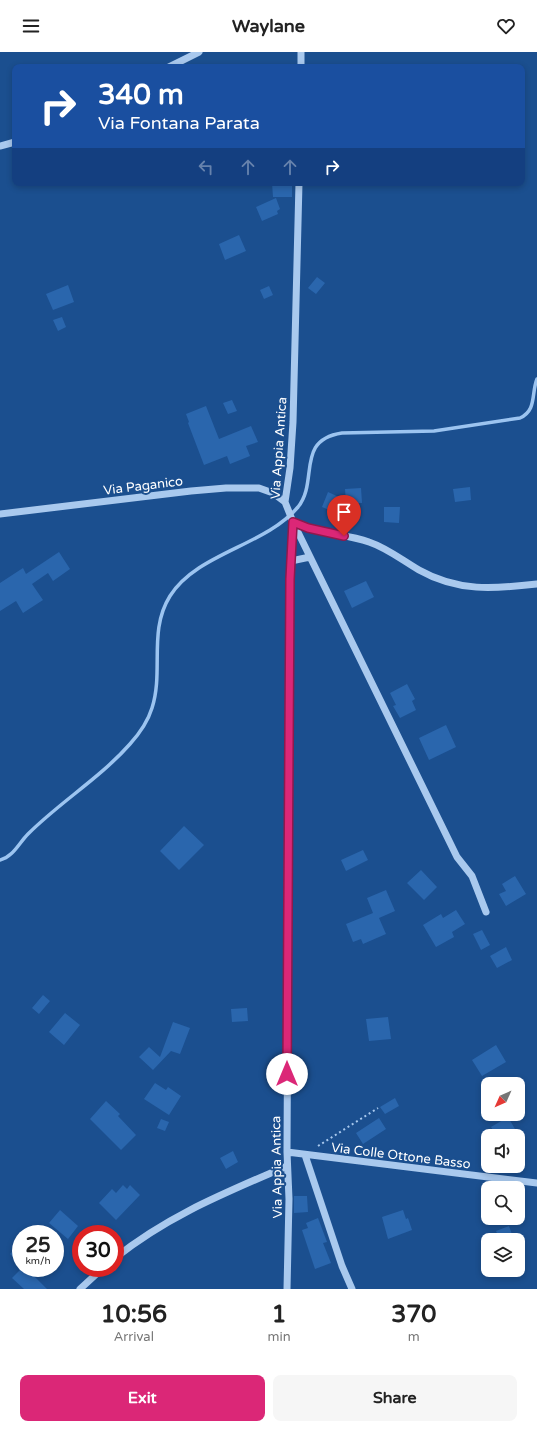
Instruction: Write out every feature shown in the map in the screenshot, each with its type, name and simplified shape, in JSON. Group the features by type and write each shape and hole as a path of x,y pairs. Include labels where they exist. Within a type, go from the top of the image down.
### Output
{"street":[{"path":"175,64 199,52"},
{"path":"301,64 302,52"},
{"path":"0,146 12,143"},
{"name":"Via Appia Antica","path":"287,1289 289,1199 287,1152 291,562 293,522 285,502 290,468 293,422 299,186"},
{"name":"Via Paganico","path":"0,514 231,487 254,487 264,489 273,493 285,502"},
{"path":"293,522 457,857 472,876 486,912"},
{"path":"293,522 308,528 360,539 374,544 395,554 429,575 453,584 486,588 537,584"},
{"path":"291,562 310,557"},
{"name":"Via Colle Ottone Basso","path":"287,1152 537,1183"},
{"path":"305,1155 342,1266 352,1289"},
{"path":"124,1252 154,1230 186,1211 287,1166"},
{"path":"80,1289 93,1277"}],"path":[{"path":"318,1146 378,1108"}],"building":[{"path":"272,186 292,186 292,197 273,197"},
{"path":"276,198 280,209 277,211 278,214 262,221 256,207"},
{"path":"239,235 246,251 225,260 219,244"},
{"path":"317,277 325,283 316,294 308,288"},
{"path":"68,285 74,302 53,310 46,294"},
{"path":"269,286 273,295 264,299 260,290"},
{"path":"62,317 66,327 58,331 53,320"},
{"path":"232,400 237,411 228,414 223,403"},
{"path":"206,406 219,439 251,426 258,442 246,446 250,456 230,464 227,456 204,465 186,414"},
{"path":"470,487 471,500 455,502 453,489"},
{"path":"361,488 362,503 346,503 345,489"},
{"path":"328,492 341,498 334,512 322,507"},
{"path":"384,507 400,507 399,523 384,522"},
{"path":"59,552 70,569 53,581 48,573 32,584 43,600 23,613 16,601 0,611 0,583 23,568 26,574"},
{"path":"366,581 374,597 352,608 344,591"},
{"path":"407,684 415,699 412,701 416,710 400,718 393,706 396,705 390,693"},
{"path":"446,725 456,747 429,760 419,738"},
{"path":"184,826 204,845 179,870 160,851"},
{"path":"363,850 368,860 346,871 341,860"},
{"path":"421,870 437,887 424,900 407,883"},
{"path":"515,876 526,894 506,906 499,894 506,891 502,884"},
{"path":"386,890 395,911 379,918 386,934 363,944 361,939 353,942 346,924 373,913 367,898"},
{"path":"456,910 465,924 452,932 454,937 436,947 423,925 441,914 443,918"},
{"path":"482,930 490,945 481,950 473,934"},
{"path":"506,947 512,960 497,968 490,956"},
{"path":"43,995 50,1001 39,1014 32,1008"},
{"path":"247,1008 248,1021 232,1022 231,1009"},
{"path":"65,1013 80,1025 64,1045 49,1032"},
{"path":"388,1017 391,1039 369,1041 366,1019"},
{"path":"173,1022 190,1028 180,1054 171,1051 153,1070 139,1057 149,1047 160,1057"},
{"path":"496,1045 506,1062 482,1076 472,1060"},
{"path":"155,1083 166,1090 168,1087 181,1096 169,1115 144,1099"},
{"path":"395,1098 399,1106 385,1114 380,1107"},
{"path":"106,1101 120,1114 118,1116 136,1135 121,1150 90,1119"},
{"path":"379,1118 386,1129 363,1144 356,1133"},
{"path":"161,1119 169,1122 165,1131 157,1128"},
{"path":"501,1121 510,1121 515,1129 492,1129 491,1127"},
{"path":"233,1151 238,1162 226,1169 220,1158"},
{"path":"123,1185 127,1189 130,1185 140,1195 116,1220 99,1203 112,1189 116,1193"},
{"path":"294,1196 307,1196 308,1212 294,1213"},
{"path":"60,1210 77,1225 72,1225 72,1234 68,1239 64,1236 64,1225 51,1225 49,1223"},
{"path":"403,1210 406,1219 408,1218 412,1230 388,1239 382,1217"},
{"path":"318,1218 327,1242 323,1243 331,1263 315,1269 302,1230 308,1228 306,1223"},
{"path":"509,1226 512,1233 497,1233 496,1231"},
{"path":"35,1277 47,1289 24,1289 12,1278"}],"waterway":[{"path":"0,860 9,856 40,822 106,768 137,736 146,722 152,708 157,680 158,637 160,623 163,609 170,596 182,581 197,569 268,531 284,520 298,507 304,497 310,463 318,444 327,437 342,433 434,431 520,418 529,411 533,401 537,379"}],"route":[{"path":"287,1074 290,579 293,522 308,528 344,536"}]}
